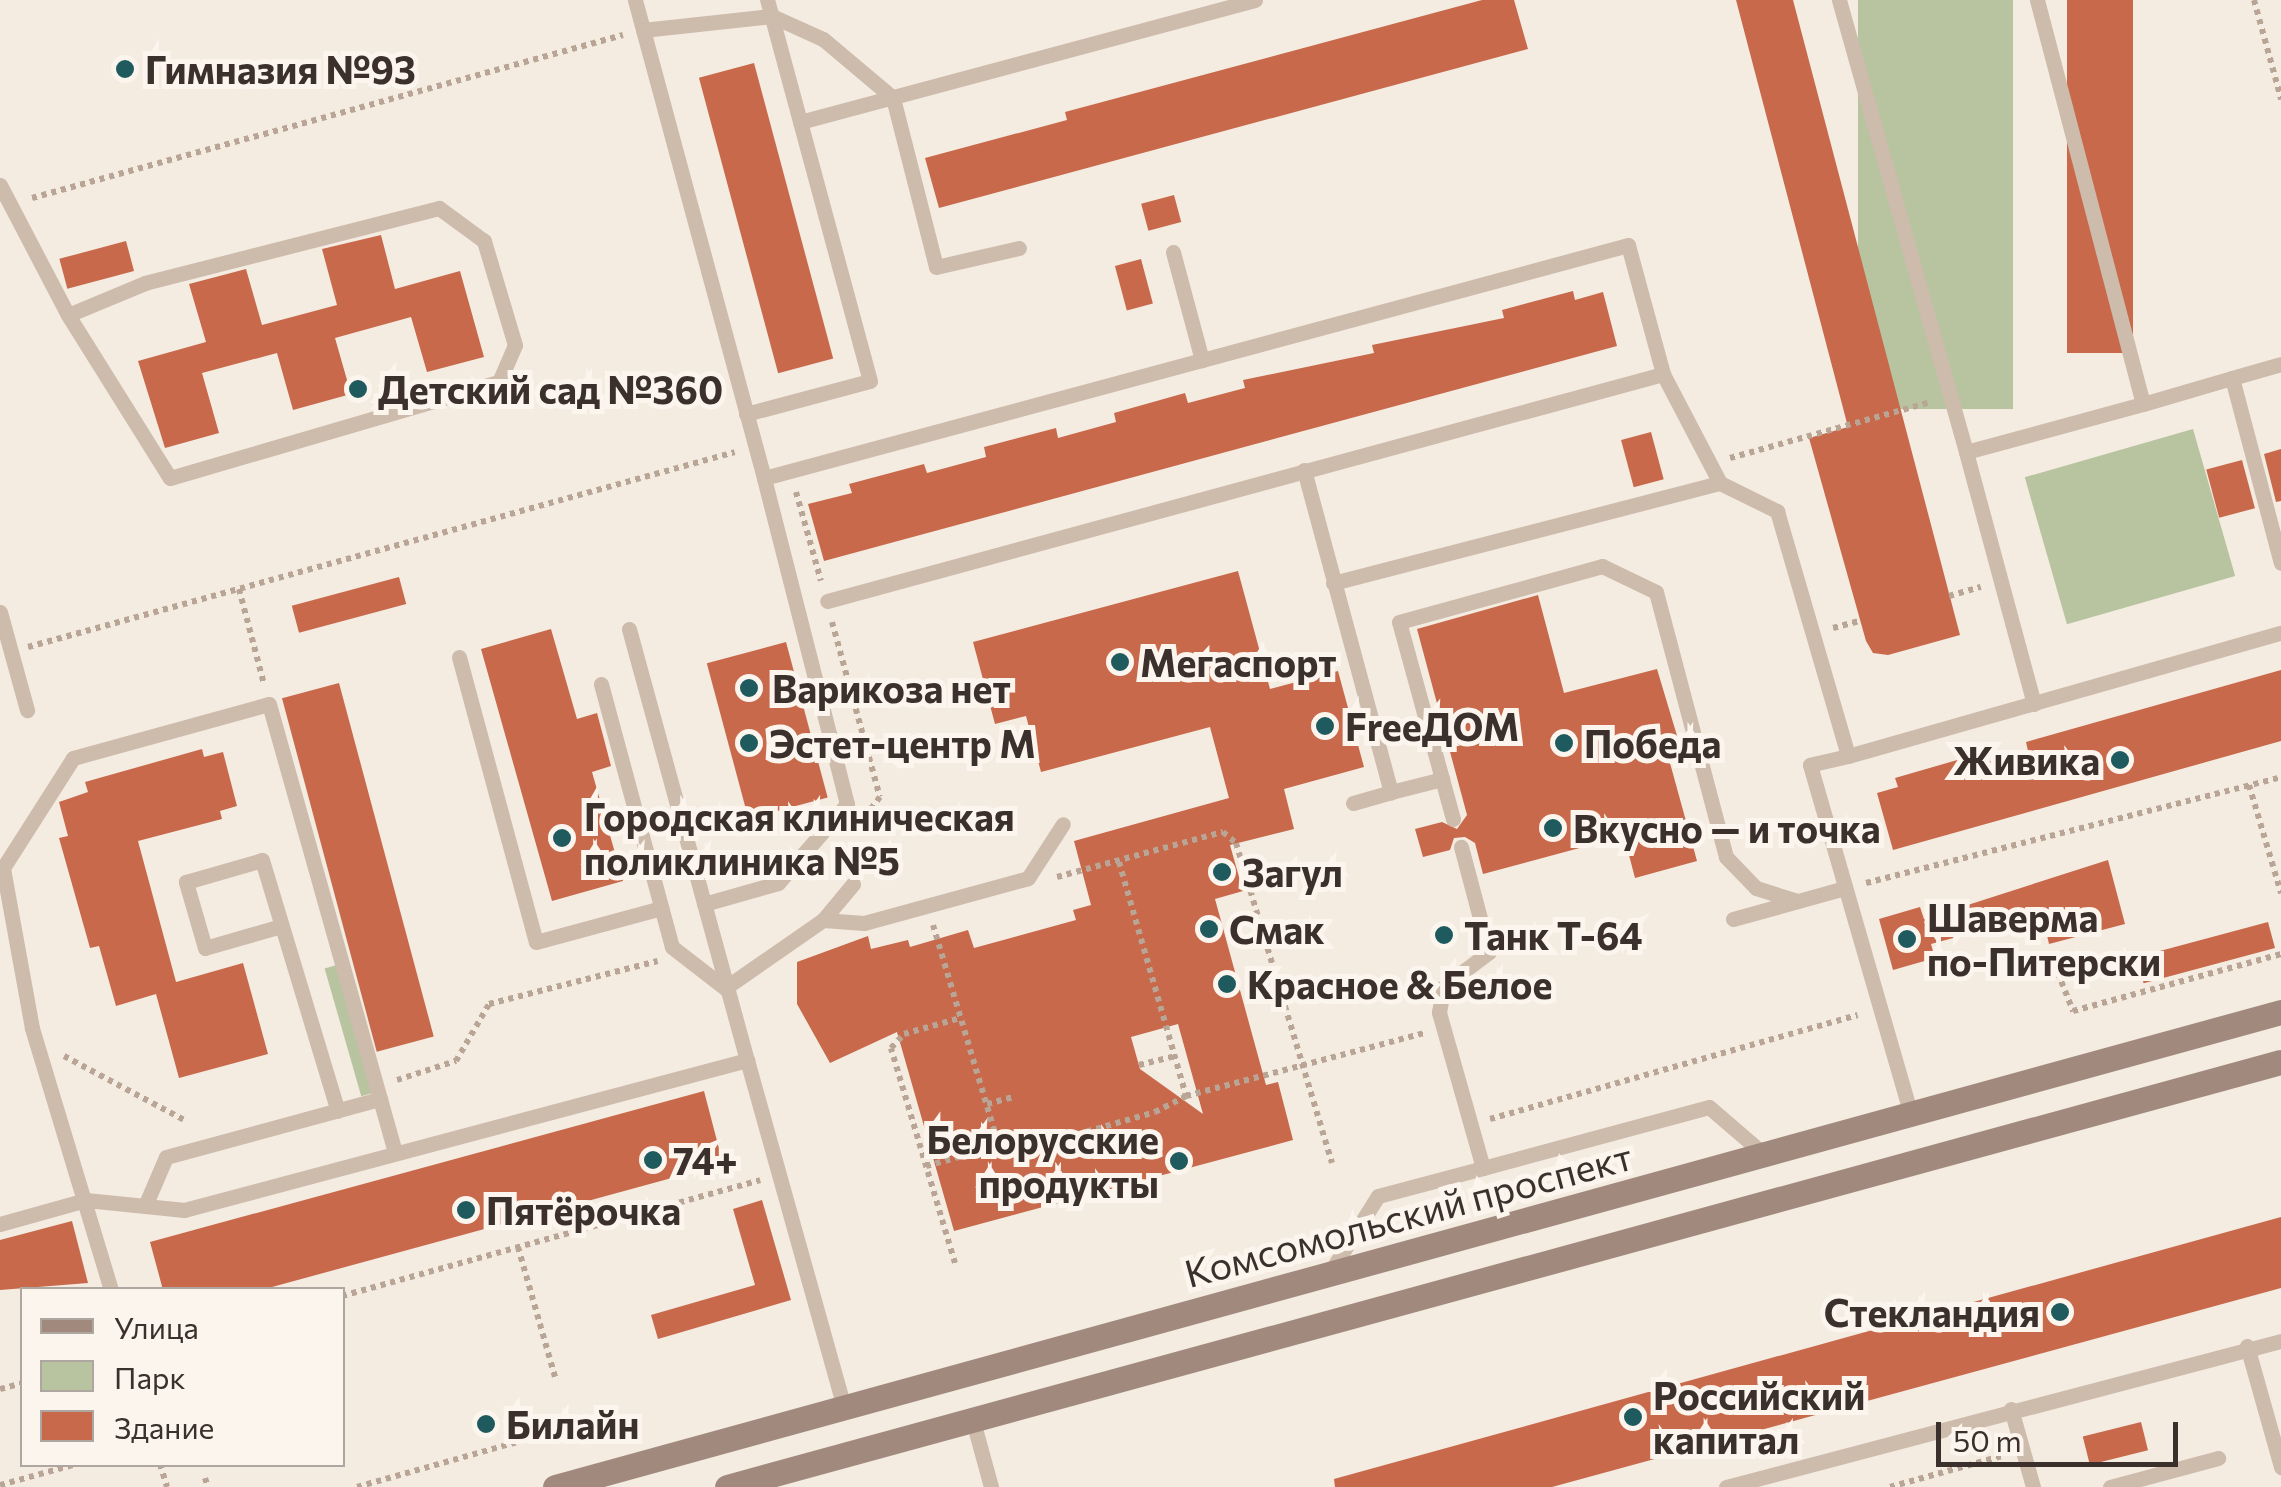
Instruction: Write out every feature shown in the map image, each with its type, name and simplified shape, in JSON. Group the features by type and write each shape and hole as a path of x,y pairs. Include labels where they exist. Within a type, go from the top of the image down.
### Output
{"main road":[{"name":"Комсомольский проспект","path":"554,1487 2277,1014"},
{"path":"2176,1090 2229,1060 2281,1047"},
{"path":"727,1487 2281,1062"}],"lane":[{"path":"635,0 848,804 778,883 704,904"},
{"path":"800,122 1255,0"},
{"path":"1838,0 2034,704"},
{"path":"2036,0 2143,404"},
{"path":"643,30 769,8 823,39 892,98 936,268 1019,248"},
{"path":"746,414 870,381 769,8"},
{"path":"0,185 68,315 170,478 499,382 515,344 484,241 439,208 145,283 68,315"},
{"path":"764,478 1628,244 1663,374 1720,483 1777,511 1848,756"},
{"path":"1173,252 1202,360"},
{"path":"1966,452 2281,364"},
{"path":"826,601 1663,374"},
{"path":"2232,378 2281,563"},
{"path":"1304,470 1391,792"},
{"path":"1333,583 1720,483"},
{"path":"1453,819 1398,622 1602,566 1656,592 1726,856 1756,888 1797,901"},
{"path":"0,612 27,710"},
{"path":"628,628 845,1410"},
{"path":"1912,1116 1810,765 2281,633"},
{"path":"459,656 536,942 661,908"},
{"path":"601,684 672,948 725,988"},
{"path":"110,1287 36,1041 3,868 59,773 73,758 98,748 269,704 395,1153"},
{"path":"1353,803 1442,779"},
{"path":"823,920 864,923 1028,878 1063,824"},
{"path":"1460,847 1490,952 1444,986 1443,1028 1483,1168"},
{"path":"281,926 204,948 186,882 262,860 338,1110"},
{"path":"725,988 823,920 853,884"},
{"path":"1733,919 1845,888"},
{"path":"1443,1028 1462,1021"},
{"path":"0,1224 86,1200 184,1210 747,1060"},
{"path":"146,1206 166,1156 338,1110 378,1093"},
{"path":"1328,1274 1378,1196 1709,1107 1766,1156"},
{"path":"1726,1487 2246,1346 2281,1341"},
{"path":"2246,1346 2281,1467"},
{"path":"2011,1409 2033,1487"},
{"path":"973,1421 992,1487"},
{"path":"2110,1487 2218,1458"}],"path":[{"path":"2254,0 2281,100"},
{"path":"12,204 643,30"},
{"path":"1710,464 1950,396"},
{"path":"11,652 755,447"},
{"path":"239,589 269,704"},
{"path":"1845,888 2281,776"},
{"path":"2249,785 2281,893"},
{"path":"1028,878 1119,861 1223,832 1236,842 1332,1163"},
{"path":"2271,860 2281,858"},
{"path":"1119,861 1186,1096"},
{"path":"927,905 999,1146"},
{"path":"2054,964 2073,1012 2281,954"},
{"path":"378,1093 456,1061 489,1004 682,955"},
{"path":"1470,1125 1879,1009"},
{"path":"955,1263 891,1048 904,1034 960,1018"},
{"path":"926,1166 999,1146 1028,1148 1155,1112 1186,1096 1443,1028"},
{"path":"36,1041 186,1121"},
{"path":"1139,1065 1174,1056"},
{"path":"986,1104 1014,1098"},
{"path":"345,1295 778,1175"},
{"path":"518,1247 555,1378"},
{"path":"358,1487 546,1434"},
{"path":"1890,1487 2023,1450"},
{"path":"0,1486 66,1467"}],"green space":[{"path":"1858,0 2013,0 2013,409 1858,409"},
{"path":"2193,429 2235,576 2067,624 2025,477"},
{"path":"340,964 377,1092 361,1096 325,968"}],"building":[{"path":"1482,0 1514,0 1528,49 939,208 925,158 1067,120 1065,112"},
{"path":"1736,0 1793,0 1960,635 1888,655 1873,653 1866,641 1809,438 1848,427"},
{"path":"2067,0 2133,0 2133,353 2067,353"},
{"path":"754,63 833,359 778,373 699,78"},
{"path":"1174,195 1181,222 1148,231 1141,204"},
{"path":"381,235 395,289 460,271 484,357 427,372 411,317 335,338 351,394 293,410 277,353 202,373 219,433 165,448 138,361 206,342 189,284 246,269 262,325 337,305 322,249"},
{"path":"126,241 134,271 67,289 59,259"},
{"path":"1141,259 1153,303 1127,310 1115,266"},
{"path":"1573,291 1575,300 1603,292 1617,346 824,561 808,504 852,493 849,484 924,464 927,473 986,457 984,447 1056,428 1058,438 1116,422 1114,413 1185,393 1188,403 1245,388 1243,380 1374,353 1372,345 1504,318 1502,310"},
{"path":"1651,432 1664,479 1634,487 1621,440"},
{"path":"2281,449 2281,501 2276,502 2264,454"},
{"path":"2242,460 2255,508 2219,518 2206,470"},
{"path":"1238,571 1270,689 1338,671 1364,767 1284,789 1294,829 1230,845 1243,891 1215,899 1266,1085 1278,1082 1293,1140 954,1231 897,1032 830,1063 797,1004 797,962 868,936 871,949 908,940 910,947 968,930 974,948 1076,920 1073,910 1091,905 1074,841 1229,798 1210,727 1041,772 1026,716 995,724 973,642","holes":["1178,1024 1203,1114 1140,1069 1131,1037"]},
{"path":"399,577 406,604 299,633 292,606"},
{"name":"Победа","path":"1538,595 1564,693 1657,669 1684,759 1670,763 1697,861 1635,878 1624,836 1483,874 1475,843 1465,837 1454,838 1450,850 1423,857 1415,829 1442,822 1457,829 1467,815 1417,629"},
{"path":"551,629 577,719 597,713 611,766 592,772 623,881 552,901 481,649"},
{"path":"786,642 828,798 748,819 707,663"},
{"path":"2281,670 2281,741 1893,850 1877,793 1898,787 1895,778 1978,754 1980,764 2028,751 2026,742"},
{"path":"339,683 434,1037 377,1052 282,698"},
{"path":"202,749 204,757 223,752 237,806 220,811 222,819 138,841 176,982 243,963 268,1054 179,1078 156,994 116,1006 99,946 90,948 59,838 68,836 59,802 88,792 85,782"},
{"path":"2108,860 2125,924 2049,944 2042,914 1931,944 1935,958 1893,970 1879,919 1920,907 1924,919"},
{"path":"2268,922 2275,948 2144,983 2137,957"},
{"path":"704,1091 723,1164 272,1287 162,1287 150,1242"},
{"path":"762,1200 791,1300 658,1339 651,1315 755,1285 733,1209"},
{"path":"2281,1217 2281,1288 1552,1487 1335,1487 1334,1479"},
{"path":"72,1221 88,1283 0,1290 0,1240"},
{"path":"2141,1422 2148,1450 2090,1465 2083,1437"}],"place":[{"name":"Гимназия №93","path":"125,69"},
{"name":"Детский сад №360","path":"358,389"},
{"name":"Мегаспорт","path":"1120,662"},
{"name":"Варикоза нет","path":"749,688"},
{"name":"FreeДОМ","path":"1325,726"},
{"name":"Эстет-центр М","path":"749,743"},
{"name":"Победа","path":"1564,743"},
{"name":"Живика","path":"2120,760"},
{"name":"Вкусно — и точка","path":"1553,828"},
{"name":"Городская клиническая поликлиника №5","path":"562,838"},
{"name":"Загул","path":"1222,872"},
{"name":"Смак","path":"1209,929"},
{"name":"Танк Т-64","path":"1444,935"},
{"name":"Шаверма по-Питерски","path":"1907,939"},
{"name":"Красное & Белое","path":"1227,984"},
{"name":"74+","path":"653,1160"},
{"name":"Белорусские продукты","path":"1179,1161"},
{"name":"Пятёрочка","path":"466,1210"},
{"name":"Стекландия","path":"2060,1312"},
{"name":"Российский капитал","path":"1633,1417"},
{"name":"Билайн","path":"486,1424"}]}
